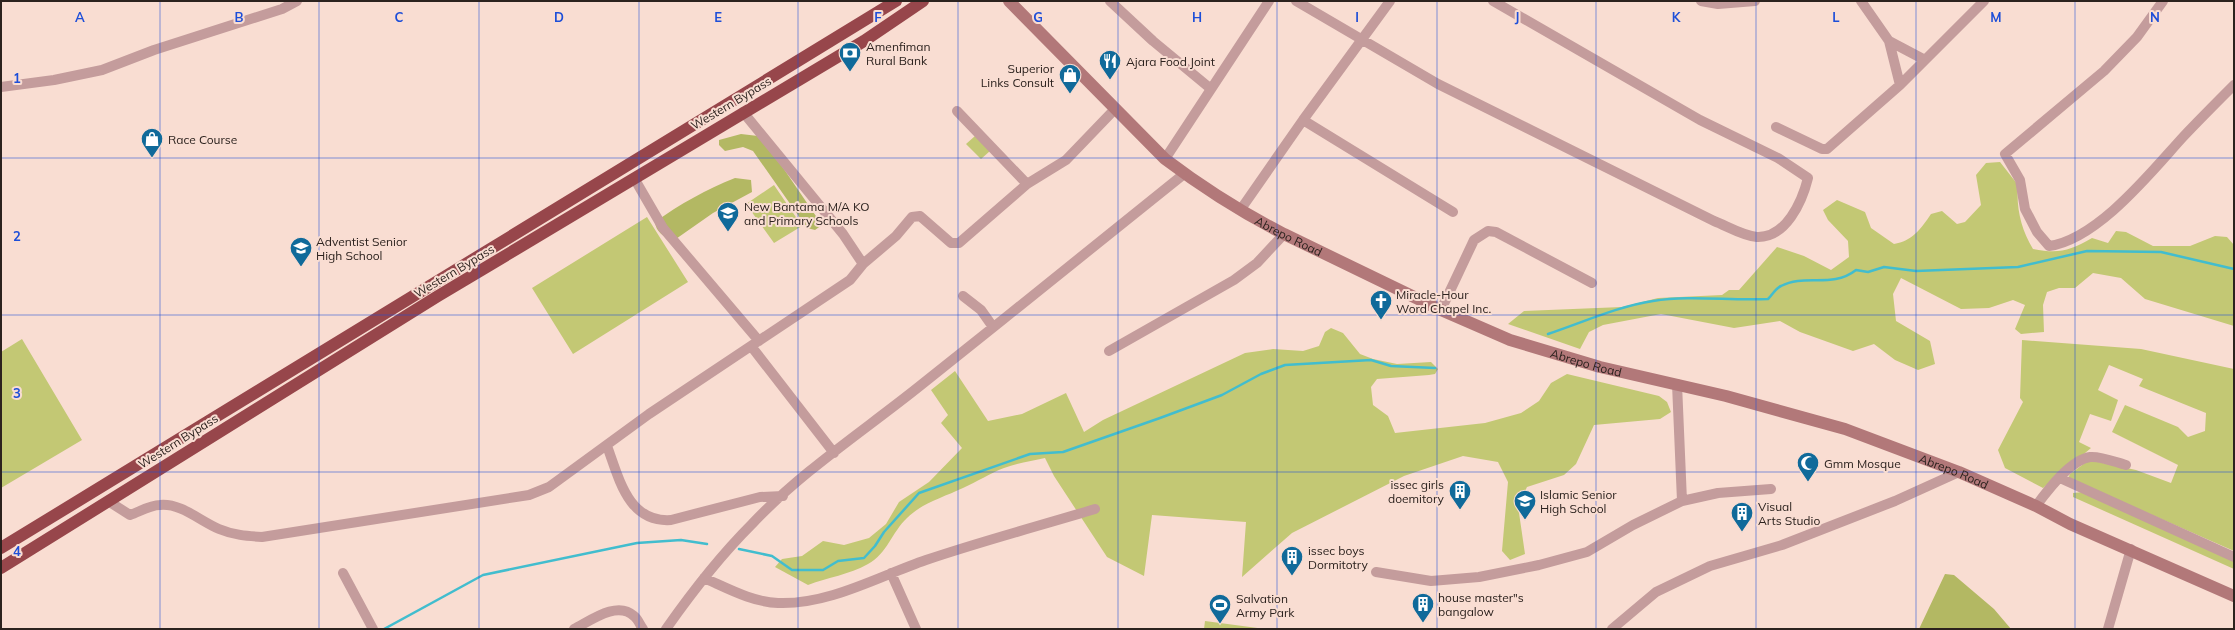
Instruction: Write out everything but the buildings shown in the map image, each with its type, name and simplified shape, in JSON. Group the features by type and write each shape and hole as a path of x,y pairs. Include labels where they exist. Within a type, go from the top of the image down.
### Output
{"highway":[{"name":"Western Bypass","path":"1,548 896,1"},
{"name":"Western Bypass","path":"1,568 432,300 864,41 923,1"},
{"path":"24,534 33,548"}],"main road":[{"name":"Abrepo Road","path":"1010,1 1166,159 1184,174 1260,222 1284,234 1441,310 1510,340 1558,355 1677,384 1845,429 1959,472 2036,506 2070,524 2130,549 2234,596"}],"street":[{"path":"1,87 54,80 102,70 154,50 282,9 297,1"},
{"path":"1110,1 1153,41 1211,89"},
{"path":"1166,159 1269,1"},
{"path":"1296,1 1438,84 1714,221 1756,237 1770,236 1781,228 1791,216 1801,201 1808,178 1778,158 1700,120 1493,1"},
{"path":"1241,209 1303,120 1390,1"},
{"path":"1701,1 1718,4 1755,1"},
{"path":"1861,1 1889,41 1900,85"},
{"path":"1776,127 1822,150 1827,149 1900,85 1984,1"},
{"path":"2164,1 2137,37 2104,70 2005,154 2020,180 2025,209 2037,232 2049,246 2058,245 2096,226 2136,189 2234,85"},
{"path":"1889,41 1925,60"},
{"path":"108,501 130,514 160,505 185,509 198,519 221,530 243,536 262,537 529,495 549,488 649,414 850,280 863,264 896,236 912,217 920,216 951,243 959,243 1027,184 1066,160 1115,109"},
{"path":"957,111 1027,184"},
{"path":"744,112 843,234 863,264"},
{"path":"1303,120 1453,212"},
{"path":"666,629 704,578 752,523 834,453 1184,174"},
{"path":"634,178 663,228 755,344 834,453"},
{"path":"1441,310 1474,240 1488,231 1496,232 1592,283"},
{"path":"1110,351 1234,280 1257,263 1284,234"},
{"path":"962,296 981,310 993,327"},
{"path":"1677,384 1682,502"},
{"path":"607,446 628,500 639,510 660,520 671,520 760,497 783,496"},
{"path":"2036,506 2060,478 2081,459 2091,457 2126,465"},
{"path":"1612,629 1656,592 1710,566 1782,545 1895,501 1959,472"},
{"path":"2060,478 2234,557"},
{"path":"1376,572 1430,581 1479,577 1539,565 1587,552 1634,525 1682,502 1718,493 1771,489"},
{"path":"704,578 753,599 778,603 803,602 826,596 927,560 1095,509"},
{"path":"2108,629 2130,549"},
{"path":"344,573 373,629"},
{"path":"891,573 916,629"},
{"path":"574,629 614,610 626,611 635,616 643,629"}],"green space":[{"path":"741,134 758,136 771,150 822,225 815,230 807,228 753,151 743,147 725,151 719,145 719,140"},
{"path":"975,136 990,151 981,159 966,144"},
{"path":"2000,162 2018,185 2020,218 2025,234 2033,249 2057,251 2070,249 2092,238 2108,243 2116,231 2126,232 2153,246 2190,246 2215,236 2227,237 2234,245 2234,326 2145,299 2121,278 2093,273 2075,288 2059,288 2047,292 2043,305 2044,332 2021,334 2015,329 2025,305 2013,300 1989,308 1961,309 1901,278 1893,294 1896,321 1930,341 1935,364 1918,370 1895,360 1874,344 1853,351 1800,332 1780,321 1734,328 1661,314 1603,325 1589,332 1580,349 1508,324 1524,311 1622,307 1658,298 1722,295 1729,290 1739,290 1777,247 1804,256 1831,270 1849,257 1848,241 1828,220 1823,210 1837,200 1865,212 1871,228 1894,244 1906,240 1916,234 1931,214 1942,211 1957,224 1965,222 1981,205 1976,175 1986,163"},
{"path":"735,178 751,180 752,192 713,213 673,241 664,236 657,229 655,222 674,209 694,197"},
{"path":"774,185 802,226 774,243 746,204"},
{"path":"647,217 688,282 573,354 532,288"},
{"path":"1331,328 1343,333 1360,354 1373,359 1397,364 1431,362 1438,369 1435,374 1429,375 1377,379 1371,387 1373,405 1388,416 1395,433 1485,423 1521,413 1539,401 1551,383 1567,374 1659,396 1667,402 1671,412 1660,419 1594,425 1576,464 1564,475 1527,487 1518,506 1525,554 1510,560 1502,551 1508,482 1498,462 1463,456 1404,476 1292,533 1242,577 1246,522 1152,515 1144,576 1107,557 1054,476 1045,458 999,470 919,508 907,518 897,530 880,555 875,560 861,568 808,585 775,567 782,559 802,556 823,541 844,545 869,538 886,524 899,502 929,482 962,448 941,423 948,415 931,390 955,371 988,421 1022,414 1066,393 1084,432 1103,420 1245,353 1273,349 1303,351 1319,346 1325,332"},
{"path":"22,339 82,440 1,488 1,352"},
{"path":"2022,340 2141,349 2234,369 2234,551 2068,478 2070,474 2089,460 2136,470 2171,483 2178,465 2112,432 2125,405 2178,427 2188,437 2205,431 2206,413 2139,386 2143,379 2109,365 2098,390 2118,400 2111,421 2090,414 2079,442 2091,448 2043,488 2005,468 1998,450 2023,402 2020,398"},
{"path":"2083,492 2234,560 2234,569 2073,497 2073,493"},
{"path":"1945,574 1954,575 1994,609 2011,629 1919,629"},
{"name":"Salvation Army Park","path":"1205,621 1265,629 1204,629"}],"waterway":[{"path":"1548,334 1640,303 1682,298 1768,299 1779,287 1790,282 1838,279 1847,276 1856,270 1868,272 1884,267 1916,271 2018,267 2087,251 2161,252 2234,269"},
{"path":"739,549 772,556 792,570 823,570 838,561 864,558 875,546 884,532 919,493 1030,454 1063,452 1222,395 1261,374 1285,365 1371,360 1391,366 1435,368"},
{"path":"384,629 483,575 637,543 681,540 707,544"}],"place":[{"name":"Amenfiman Rural Bank","path":"850,72"},
{"name":"Ajara Food Joint","path":"1110,80"},
{"name":"Superior Links Consult","path":"1070,94"},
{"name":"Race Course","path":"152,158"},
{"name":"New Bantama M/A KO and Primary Schools","path":"728,232"},
{"name":"Adventist Senior High School","path":"301,268"},
{"name":"Miracle-Hour Word Chapel Inc.","path":"1381,320"},
{"name":"Gmm Mosque","path":"1808,482"},
{"name":"issec girls doemitory","path":"1460,510"},
{"name":"Islamic Senior High School","path":"1525,520"},
{"name":"Visual Arts Studio","path":"1742,532"},
{"name":"issec boys Dormitotry","path":"1292,576"},
{"name":"Salvation Army Park","path":"1220,624"},
{"name":"house master\"s bangalow","path":"1423,624"}]}
